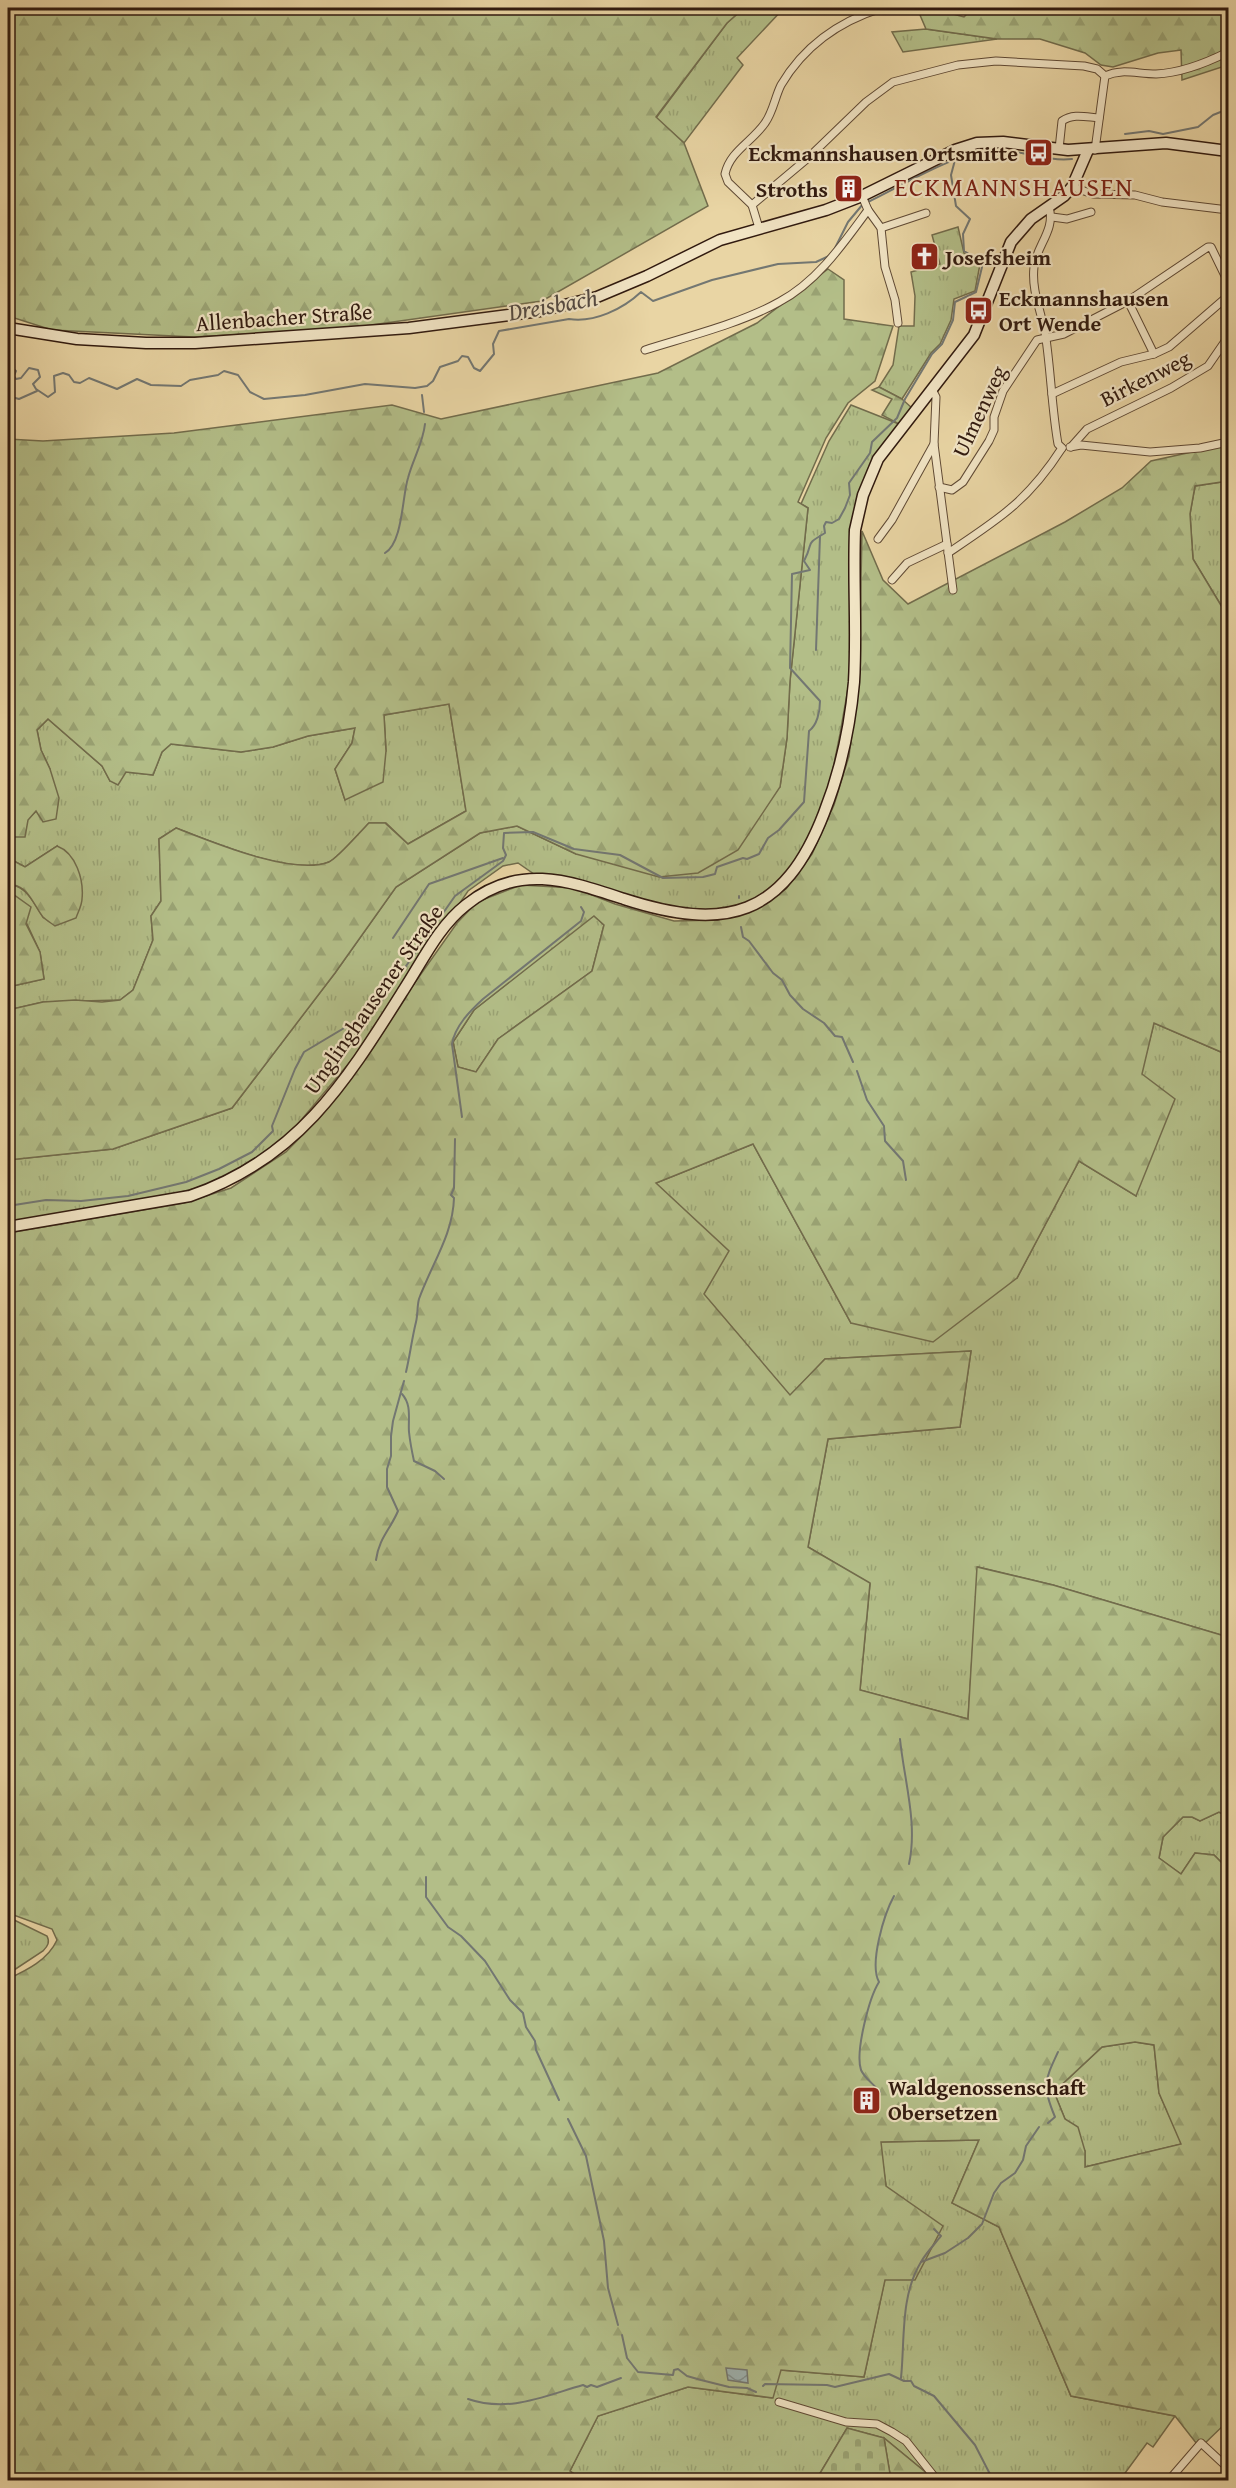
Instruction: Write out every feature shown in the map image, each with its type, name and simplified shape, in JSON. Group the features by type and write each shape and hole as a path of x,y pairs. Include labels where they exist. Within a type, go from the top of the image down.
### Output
{"main road":[{"name":"Allenbacher Straße","path":"8,328 53,337 146,344 216,342 409,328 518,314 597,297 627,285 708,245 759,228 865,203 955,150 977,143 1003,142 1059,149 1091,150 1166,143 1228,151"},
{"name":"Unglinghausener Straße","path":"8,1227 190,1196 224,1183 264,1160 307,1124 345,1077 372,1041 447,923 480,894 502,884 525,879 550,878 572,882 669,913 691,916 735,911 755,904 779,888 797,867 814,838 843,756 854,679 855,530 863,495 879,459 974,334 1011,242 1030,219 1050,212 1072,187 1091,150"}],"street":[{"path":"759,228 752,205 728,182 725,174 732,157 764,124 780,87 802,55 831,31 882,8"},
{"path":"1105,76 1117,71 1156,74 1178,70 1207,62 1228,52"},
{"path":"752,205 808,158 867,102 893,82 958,65 996,60 1084,66 1097,69 1105,76"},
{"path":"1091,150 1100,118 1105,76"},
{"path":"1059,149 1062,121 1065,118 1074,116 1100,118"},
{"path":"1072,187 1093,194 1135,195 1162,202 1228,210"},
{"path":"645,350 716,327 781,302 820,270 840,248 865,203 881,228 885,267 895,300 898,323"},
{"path":"1062,448 1058,444 1046,337 1033,284 1034,264 1050,212 1067,219 1092,212"},
{"path":"881,228 926,213"},
{"path":"1046,337 1064,334 1128,301 1208,247 1211,248 1228,282"},
{"path":"1052,394 1121,362 1154,354 1169,347 1228,296"},
{"path":"1128,301 1154,354"},
{"name":"Ulmenweg","path":"939,487 952,490 970,471 994,430 994,417 1003,391 1037,340 1046,337"},
{"name":"Birkenweg","path":"1071,447 1087,429 1171,388 1208,366 1228,337"},
{"path":"932,389 936,397 934,444 953,590"},
{"path":"1062,448 1081,446 1149,452 1200,448 1228,442"},
{"path":"878,539 934,444"},
{"path":"948,553 987,529 1018,504 1051,466 1062,448"},
{"path":"892,580 907,563 947,544"},
{"path":"779,2402 846,2422 877,2424 906,2442 937,2481"},
{"path":"1169,2481 1201,2444 1228,2468"}],"green space":[{"path":"8,8 744,8 727,23 656,117 684,143 708,206 542,301 350,328 194,337 52,330 8,316"},
{"path":"744,8 784,8 737,58 743,65 684,143 656,118 727,23"},
{"path":"917,8 930,8 964,17 973,8 1228,8 1228,65 1182,80 1181,50 1158,53 1113,67 1101,65 1085,53 1040,39 997,39 926,29"},
{"path":"926,29 997,39 903,52 892,32"},
{"path":"958,227 964,253 980,264 975,291 954,299 951,320 940,344 931,353 902,399 879,387 893,365 899,326 914,326 915,296 911,272 940,264 932,235"},
{"path":"828,269 844,280 844,319 893,326 875,381 848,403 826,438 798,502 808,508 790,681 787,738 780,787 738,850 698,873 659,877 576,854 517,826 480,833 396,887 335,973 232,1108 113,1149 8,1160 8,1010 43,1002 120,1000 133,990 153,940 151,916 161,901 159,839 176,828 252,856 295,865 314,865 333,860 369,823 385,823 408,844 466,811 449,704 384,715 386,751 383,782 345,800 335,769 352,743 355,728 308,736 273,747 241,752 171,744 162,752 153,775 126,772 118,785 110,781 102,766 48,719 37,730 41,750 59,798 56,819 43,822 36,811 28,820 25,837 10,837 10,859 25,867 57,846 64,850 74,861 80,876 82,901 76,918 55,926 43,917 23,889 13,885 13,894 31,907 26,924 40,952 44,979 8,987 8,439 43,441 174,433 392,405 441,419 658,373 757,323"},
{"path":"879,387 902,399 912,408 899,424 882,415 892,399 872,390"},
{"path":"851,405 899,424 851,525 850,677 840,734 830,784 811,837 786,875 757,898 737,906 719,911 671,910 572,878 534,874 518,863 503,866 468,891 360,1050 287,1137 249,1165 204,1186 143,1202 8,1222 8,1160 113,1149 232,1108 335,973 396,887 480,833 517,826 576,854 780,787 787,738 790,681 808,508 801,504 829,441"},
{"path":"1228,444 1228,481 1195,486 1190,514 1193,559 1228,617 1228,1055 1154,1023 1142,1074 1175,1099 1136,1196 1079,1161 1017,1278 933,1342 851,1323 753,1144 656,1183 729,1251 704,1294 790,1395 825,1359 971,1351 960,1427 828,1439 808,1547 870,1583 860,1690 968,1719 977,1567 1053,1585 1228,1637 1228,1817 1219,1812 1200,1821 1192,1817 1183,1817 1163,1837 1159,1858 1181,1874 1195,1853 1214,1855 1228,1869 1228,2421 1200,2448 1175,2416 1071,2396 999,2227 952,2203 979,2140 881,2142 886,2186 943,2226 915,2280 885,2280 864,2377 781,2370 773,2398 688,2387 598,2416 570,2471 583,2480 8,2480 8,1979 43,1959 57,1940 52,1929 8,1913 8,1233 184,1203 231,1188 286,1152 320,1117 457,923 477,902 521,885 574,888 615,904 674,921 718,920 752,909 786,889 812,854 834,805 849,756 859,679 862,531 883,580 908,604 1065,522 1122,488 1151,461","holes":["594,916 604,925 592,971 498,1039 476,1072 458,1067 453,1042 474,1010","1135,2042 1154,2045 1159,2093 1181,2144 1085,2167 1085,2151 1078,2127 1065,2119 1054,2092 1102,2047"]},
{"path":"1228,481 1228,617 1193,559 1190,514 1195,486"},
{"path":"449,704 466,811 408,844 386,823 369,823 333,860 313,865 295,865 274,861 176,828 159,839 161,901 151,916 153,940 133,990 120,1000 43,1002 8,1010 8,987 44,979 40,952 13,894 12,885 27,893 43,917 57,846 25,867 10,859 10,837 36,811 50,769 41,750 37,730 48,719 102,766 110,781 126,772 153,775 162,752 171,744 241,752 273,747 308,736 355,728 352,743 335,769 345,800 386,751 384,715"},
{"path":"593,915 604,925 592,971 498,1039 476,1072 458,1067 453,1042 474,1010"},
{"path":"1154,1023 1228,1055 1226,1266 1228,1269 1228,1637 1053,1585 978,1567 968,1719 860,1690 870,1584 808,1547 828,1439 960,1427 971,1351 825,1359 790,1396 703,1294 656,1183 753,1144 851,1323 1017,1278 1079,1161 1136,1196 1141,1074"},
{"path":"1219,1812 1228,1817 1228,1869 1214,1855 1195,1853 1181,1874 1159,1858 1163,1837 1183,1817 1192,1817 1200,1821"},
{"path":"8,1917 47,1936 48,1942 43,1951 8,1974"},
{"path":"1135,2042 1154,2045 1159,2093 1182,2144 1085,2167 1085,2151 1065,2119 1054,2092 1102,2047"},
{"path":"979,2140 952,2203 999,2227 1071,2396 1175,2416 1153,2447 1147,2443 1120,2480 935,2480 884,2438 847,2428 816,2480 583,2480 570,2471 598,2416 688,2387 772,2398 780,2370 864,2377 885,2279 886,2186 880,2142"},
{"path":"847,2428 884,2438 891,2480 816,2480"},
{"path":"884,2438 935,2480 891,2480"}],"water":[{"path":"726,2368 747,2370 748,2383 728,2380"}],"waterway":[{"name":"Dreisbach","path":"1125,134 1149,131 1163,134 1198,127 1213,115 1228,109"},
{"name":"Dreisbach","path":"868,202 949,162 982,152 997,150 1053,159 1072,159"},
{"path":"8,1206 46,1200 81,1201 128,1196 186,1182 219,1169 252,1152 273,1131 272,1126 304,1052 376,1009 455,896 503,861 506,855 503,848 504,833 533,832 574,849 620,855 663,878 703,877 715,874 717,867 759,854 768,838 779,830 804,802 809,731 816,722 820,701 790,668 792,574 810,570 804,561 810,544 825,533 826,522 832,523 839,519 850,495 849,483 870,453 872,442 897,418 905,399 932,354 942,344 953,320 955,302 976,292 982,267 979,260 964,251 963,234 970,219 956,206 951,175 955,160"},
{"name":"Dreisbach","path":"834,250 848,222 863,204"},
{"name":"Dreisbach","path":"8,364 16,371 14,376 16,379 21,378 29,368 38,370 40,377 33,384 36,389 48,397 55,392 54,376 63,373 69,375 74,382 80,383 89,378 117,389 137,379 151,385 181,386 190,380 218,375 224,371 238,375 250,392 264,399 305,395 365,384 415,388 427,386 433,381 440,367 458,361 462,356 468,357 474,368 480,371 494,354 493,344 499,331 569,319 598,317 626,304 641,292 653,301 712,280 778,264 816,262 829,256"},
{"path":"8,396 19,399 37,391"},
{"path":"422,395 424,412"},
{"path":"385,553 391,547 399,529 406,486 425,424"},
{"path":"816,650 820,536"},
{"path":"393,938 429,884 503,858"},
{"path":"462,1117 452,1044 460,1025 483,999 581,921 584,912 581,907"},
{"path":"741,927 743,937 749,941 773,973 782,980 790,995 803,1009 824,1023 835,1036 842,1037 853,1062"},
{"path":"857,1071 867,1100 884,1126 885,1141 903,1161 906,1180"},
{"path":"406,1372 419,1299 446,1237 453,1212 454,1198 451,1195 454,1188 455,1139"},
{"path":"376,1560 382,1540 398,1511 387,1487 387,1469 391,1456 393,1421 404,1381"},
{"path":"402,1394 408,1407 414,1461 435,1471 444,1479"},
{"path":"900,1739 911,1817 909,1864"},
{"path":"426,1877 426,1897 448,1927 461,1936 485,1961 510,2000 523,2013 526,2027 535,2041 536,2050 559,2100"},
{"path":"880,2092 861,2070 860,2051 867,2012 879,1982 876,1974 879,1939 894,1896"},
{"path":"1048,2123 1055,2117 1046,2084 1058,2052"},
{"path":"568,2119 586,2156 604,2241 608,2288 618,2325"},
{"path":"921,2262 945,2253 968,2238 982,2224 994,2193 1001,2183 1015,2173 1023,2160 1026,2146 1039,2127"},
{"path":"901,2378 906,2304 914,2275 941,2236 934,2229"},
{"path":"622,2335 627,2358 638,2372 673,2375 674,2370 678,2369 687,2376 729,2387 747,2388 756,2392"},
{"path":"763,2386 765,2384 835,2387 889,2374 904,2381 911,2381 914,2386 934,2396 975,2445 993,2480"},
{"path":"468,2399 483,2403 512,2404 583,2385 597,2387 621,2378"}],"place":[{"name":"Eckmannshausen Ortsmitte","path":"1039,153"},
{"name":"Stroths","path":"849,189"},
{"name":"Josefsheim","path":"924,257"},
{"name":"Eckmannshausen Ort Wende","path":"978,311"},
{"name":"Waldgenossenschaft Obersetzen","path":"867,2100"}],"district":[{"name":"ECKMANNSHAUSEN","path":"1014,187"}]}
